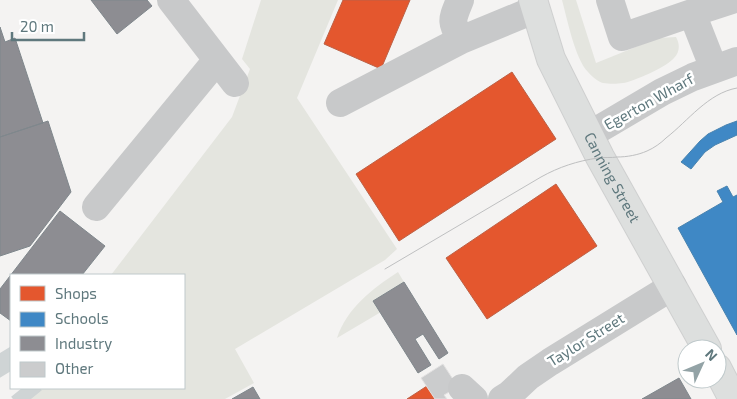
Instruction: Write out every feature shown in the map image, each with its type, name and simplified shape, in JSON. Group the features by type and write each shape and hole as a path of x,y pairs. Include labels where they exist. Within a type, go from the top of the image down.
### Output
{"highway":[{"name":"Canning Street","path":"534,5 551,59 589,135 701,339"},
{"path":"727,386 734,399"}],"street":[{"path":"171,0 235,83"},
{"path":"460,0 454,15 453,26 461,40"},
{"path":"610,0 622,37 732,0"},
{"path":"340,103 461,40 534,5"},
{"path":"692,14 726,65"},
{"path":"96,207 217,60"},
{"name":"Egerton Wharf","path":"589,135 662,92 693,77 726,65"},
{"name":"Taylor Street","path":"502,399 510,394 528,376 673,286"}],"shaded area":[{"path":"261,0 338,0 297,98 397,249 385,260 235,349 254,383 225,399 13,399 23,389 185,389 185,274 112,274 232,117 250,69 242,59"},
{"path":"562,0 576,0 596,63 658,38 676,37 679,45 678,51 674,58 665,65 634,80 618,84 601,82 589,74 579,58"},
{"path":"398,272 404,282 374,301 381,312 337,338 341,327 354,308 370,292"}],"building: Shops":[{"path":"343,0 410,0 381,69 324,44"},
{"path":"512,72 556,139 399,241 356,174"},
{"path":"556,184 597,246 487,319 446,258"},
{"path":"427,386 435,399 407,399"}],"building: Schools":[{"path":"737,121 737,135 705,152 691,169 681,162 708,134"},
{"path":"727,186 733,197 737,195 737,335 678,228 723,202 717,191"}],"building: Industry":[{"path":"91,0 147,0 152,6 117,34"},
{"path":"0,27 5,42 15,38 43,123 0,137"},
{"path":"48,121 71,192 30,246 0,256 0,137"},
{"path":"60,211 105,246 83,274 12,274"},
{"path":"10,276 10,320 0,313 0,289"},
{"path":"404,282 448,353 439,359 423,334 415,339 431,365 418,373 373,301"},
{"path":"677,379 677,389 685,389 691,399 642,399"},
{"path":"253,387 260,399 232,399"}],"building: Other":[{"path":"443,364 458,387 444,395 447,399 435,399 421,378"}],"tunnel":[{"path":"0,353 10,369"},
{"path":"23,389 31,399"}],"tram line":[{"path":"385,269 555,170 583,161 629,156 650,150 662,142 699,108 717,96 737,88"}]}
